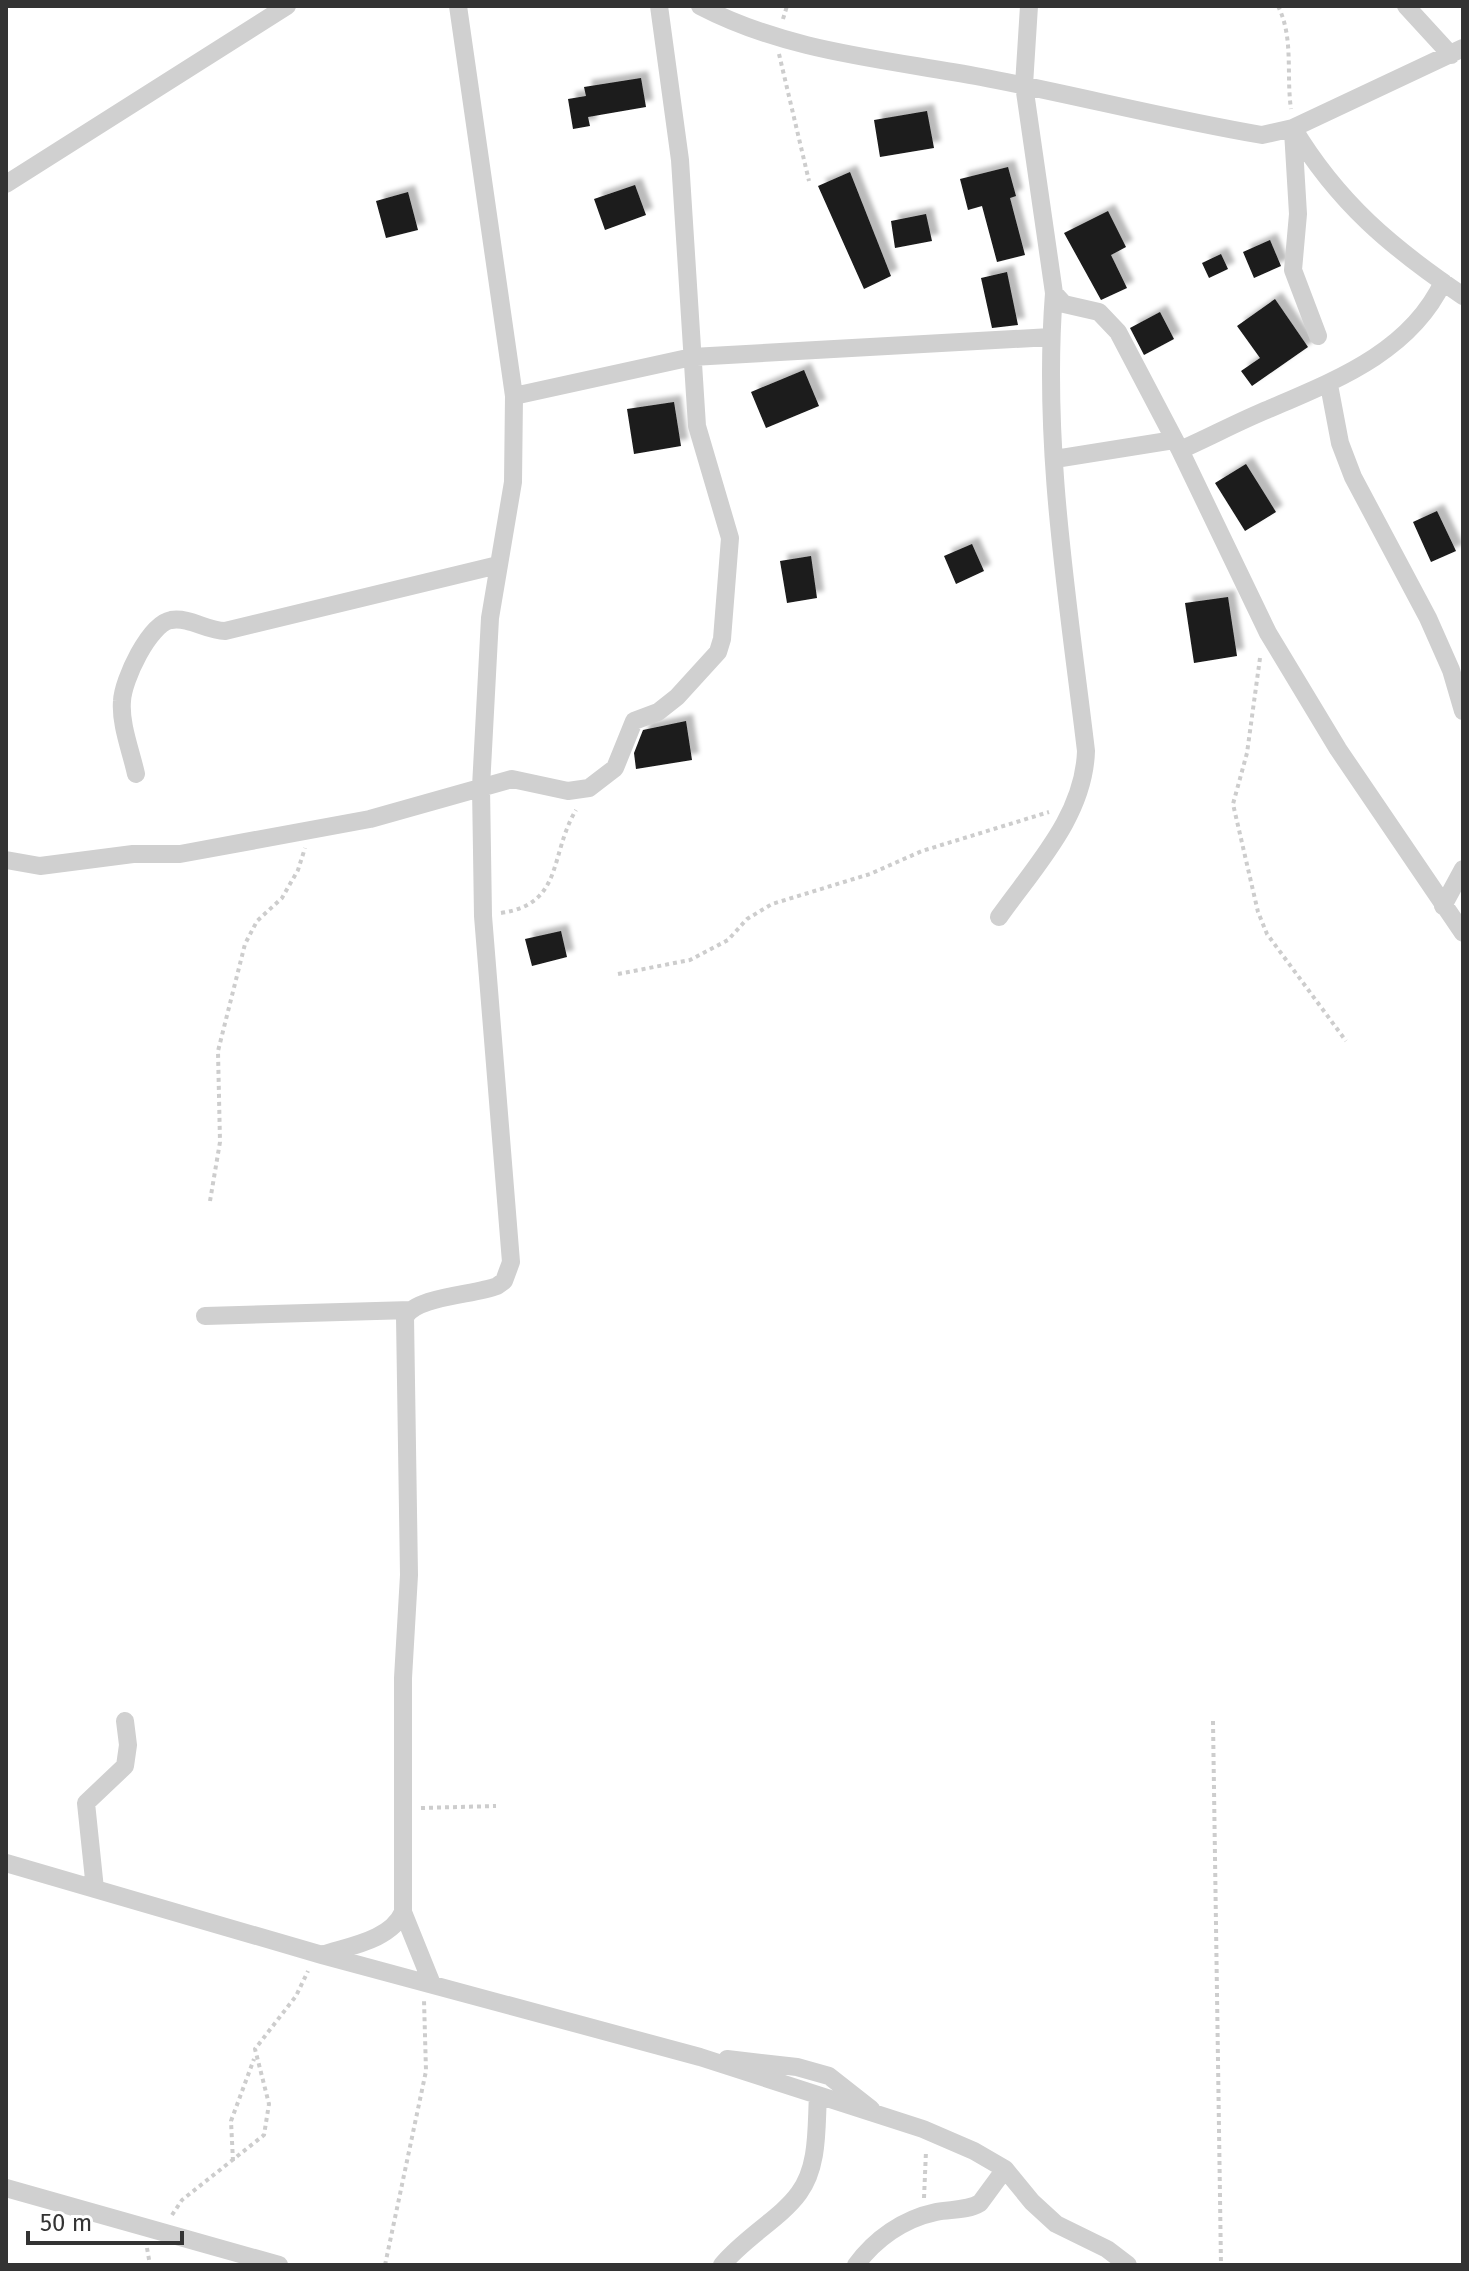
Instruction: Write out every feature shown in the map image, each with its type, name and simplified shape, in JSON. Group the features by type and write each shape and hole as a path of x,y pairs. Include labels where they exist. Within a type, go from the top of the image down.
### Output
{"street":[{"path":"6,184 287,6"},
{"path":"205,1316 411,1310 497,1286 504,1281 511,1262 483,916 481,787 486,663 498,565 513,482 514,396 458,6"},
{"path":"6,860 40,866 133,854 180,854 310,831 420,806 512,779 568,791 589,788 615,768 634,721 658,712 677,697 721,646 730,538 703,453 692,357 680,160 659,6"},
{"path":"700,6 776,39 1024,85 1262,135 1293,128 1457,51 1406,6"},
{"path":"999,917 1057,838 1085,778 1086,751 1062,564 1051,337 1054,293 1024,85 1029,6"},
{"path":"1293,128 1319,167 1372,229 1463,296"},
{"path":"1293,128 1298,214 1293,270 1318,336"},
{"path":"1055,459 1177,445 1329,385 1404,336 1432,305 1443,282"},
{"path":"1054,293 1064,304 1099,312 1118,332 1177,445 1268,633 1331,738 1463,933"},
{"path":"514,396 692,357 1051,337"},
{"path":"1329,385 1340,443 1353,477 1428,618 1451,670 1463,711"},
{"path":"136,774 123,716 122,695 147,639 159,625 183,620 225,631 498,565"},
{"path":"1443,906 1463,869"},
{"path":"411,1310 405,1317 409,1575 403,1678 403,1912 427,1983"},
{"path":"95,1889 86,1803 90,1795 125,1766 128,1745 125,1721"},
{"path":"6,1863 322,1955 700,2057 923,2129 1005,2169 1032,2202 1056,2224 1107,2249 1128,2265"},
{"path":"322,1955 379,1936 396,1924 403,1912"},
{"path":"700,2057 747,2060 819,2072 840,2082 876,2114"},
{"path":"722,2265 743,2241 800,2193 814,2154 818,2096"},
{"path":"856,2265 875,2242 921,2216 976,2206 991,2192 1005,2169"},
{"path":"6,2188 161,2229 279,2265"}],"path":[{"path":"1278,6 1290,42 1286,74 1293,128"},
{"path":"776,39 809,181"},
{"path":"1268,633 1257,667 1247,753 1233,804 1258,912 1267,934 1346,1041"},
{"path":"483,916 525,908 541,897 564,834 589,788"},
{"path":"618,974 690,960 728,940 747,919 772,904 870,874 922,851 1019,819 1071,807"},
{"path":"210,1201 220,1128 218,1051 245,944 257,921 282,898 298,870 310,831"},
{"path":"1213,1721 1221,2265"},
{"path":"403,1809 496,1806"},
{"path":"233,2162 231,2121 260,2038 296,1996 307,1972 322,1955"},
{"path":"385,2265 426,2071 427,1983"},
{"path":"161,2229 182,2200 259,2142 269,2120 267,2093 255,2056"},
{"path":"921,2216 927,2156 923,2129"}],"building":[{"path":"641,78 646,107 588,117 590,126 573,129 568,99 586,96 584,87"},
{"path":"927,111 934,148 880,157 874,120"},
{"path":"1008,167 1016,196 1010,198 1025,255 997,262 982,206 968,210 960,179"},
{"path":"850,172 891,276 864,289 818,186"},
{"path":"635,185 646,215 605,230 594,199"},
{"path":"408,192 418,230 386,238 376,201"},
{"path":"1108,211 1126,247 1111,255 1127,288 1101,300 1064,233"},
{"path":"926,214 932,241 895,248 891,221"},
{"path":"1270,240 1281,266 1254,278 1243,252"},
{"path":"1221,254 1228,269 1209,278 1202,263"},
{"path":"1007,272 1018,325 992,328 981,278"},
{"path":"1275,299 1308,347 1252,386 1241,371 1260,358 1237,326"},
{"path":"1160,312 1174,339 1144,355 1130,328"},
{"path":"804,370 819,406 766,428 751,392"},
{"path":"674,402 681,446 634,454 627,409"},
{"path":"1246,464 1276,512 1245,531 1215,483"},
{"path":"1437,511 1456,551 1431,562 1413,522"},
{"path":"972,544 984,571 956,584 944,556"},
{"path":"811,556 817,598 787,603 780,561"},
{"path":"1228,597 1237,656 1194,663 1185,603"},
{"path":"686,721 692,760 636,769 634,753 643,730"},
{"path":"561,931 567,957 532,966 525,939"}]}
